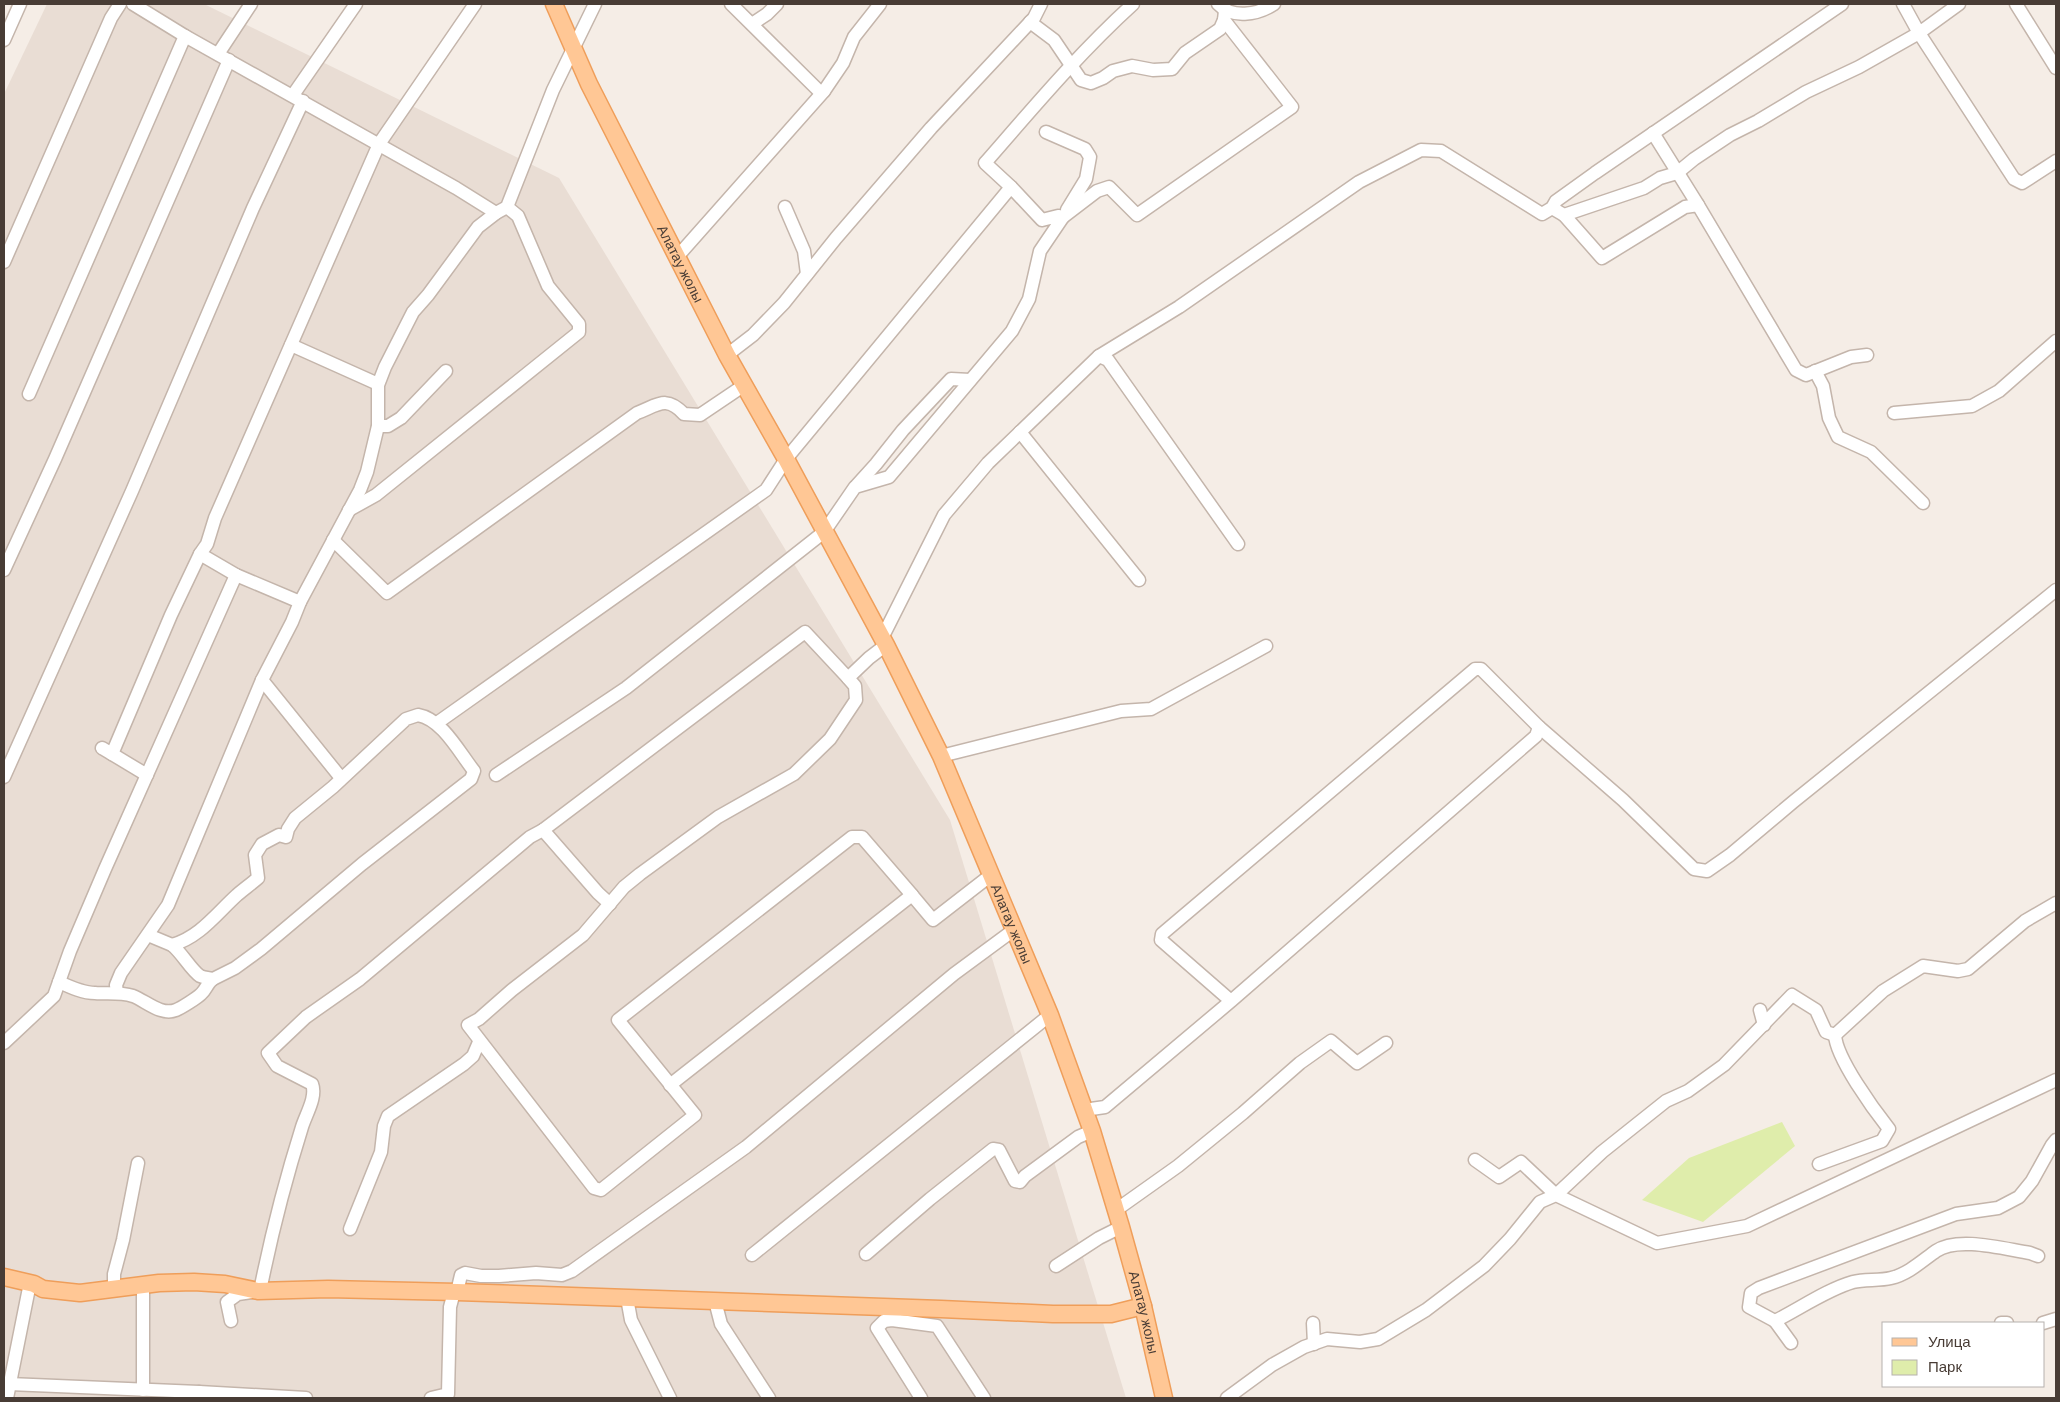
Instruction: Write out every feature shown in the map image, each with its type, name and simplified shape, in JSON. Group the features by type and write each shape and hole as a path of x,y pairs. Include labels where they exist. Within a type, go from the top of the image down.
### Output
{"main road":[{"name":"Алатау жолы","path":"554,4 589,84 726,355 786,459 882,638 941,756 1050,1015 1092,1131 1143,1306 1164,1398"},
{"path":"4,1277 30,1283 43,1289 80,1293 159,1283 194,1282 225,1284 260,1291 328,1289 455,1292 1063,1314 1111,1314 1143,1306"}],"street":[{"path":"4,40 20,4"},
{"path":"4,262 111,18 120,4"},
{"path":"133,4 185,36 456,188 501,210 518,216 548,286 579,324 579,332 376,495 349,510"},
{"path":"4,570 51,467 224,57 251,4"},
{"path":"4,777 132,491 298,98 356,4"},
{"path":"147,775 107,751 206,544 378,144 475,4"},
{"path":"117,993 116,984 120,973 168,905 262,680 367,472 378,426 378,384 413,312 428,296 478,227 501,210 553,90 594,4"},
{"path":"732,4 818,90 824,91"},
{"path":"752,24 768,14 777,4"},
{"path":"677,257 824,91 843,63 854,37 880,4"},
{"path":"726,355 753,335 784,302 931,128 1030,22 1041,4"},
{"path":"1133,4 1096,37 985,163 1042,220 1058,216 1064,217 1097,191 1109,188 1137,215 1292,107 1222,12"},
{"path":"1222,12 1245,15 1274,4"},
{"path":"848,678 869,658 882,638 944,515 988,463 1099,356 1179,307 1358,182 1421,150 1441,151 1542,214 1552,208 1556,201 1653,133 1842,4"},
{"path":"1903,4 1919,33 2014,179 2022,183 2056,161"},
{"path":"1564,215 1644,188 1660,178 1677,172 1694,158 1730,135 1758,121 1806,92 1859,67 1919,33 1959,4"},
{"path":"2016,4 2056,68"},
{"path":"1030,22 1054,40 1081,80 1090,83 1103,78 1113,71 1132,66 1153,70 1172,69 1185,53 1220,29 1222,12"},
{"path":"29,394 185,36"},
{"path":"855,487 889,477 1012,331 1029,299 1040,251 1064,217 1086,179 1090,157 1085,149 1046,132"},
{"path":"1653,133 1796,370 1806,375 1851,357 1867,355"},
{"path":"437,723 766,490 786,459 1011,187"},
{"path":"1552,208 1564,215 1602,258 1685,208 1698,205"},
{"path":"785,207 804,251 807,274"},
{"path":"1894,413 1972,406 1999,391 2056,341"},
{"path":"291,345 378,384"},
{"path":"1099,356 1108,360 1238,544"},
{"path":"378,426 388,426 401,418 446,371"},
{"path":"1815,371 1823,386 1829,418 1838,437 1871,452 1923,503"},
{"path":"496,776 626,688 820,525 876,464 903,430 951,379 970,380"},
{"path":"333,540 387,593 637,412 664,402 676,405 684,414 700,415 743,386"},
{"path":"1020,432 1139,580"},
{"path":"200,554 236,574 300,602"},
{"path":"4,1043 54,996 72,947 236,574"},
{"path":"1231,1001 1161,940 1165,930 1475,669 1481,669 1486,673 1539,727 1623,800 1694,868 1707,871 1730,855 2056,590"},
{"path":"231,1321 227,1302 238,1294 260,1291 269,1247 302,1128 315,1091 312,1084 277,1066 268,1053 306,1017 360,979 530,837 543,830 805,632 855,686 856,700 830,739 794,774 711,823 624,887 583,935 512,990 479,1019 468,1025 479,1042 594,1188 600,1190 695,1115 618,1020 852,837 862,837 933,920 991,875"},
{"path":"941,756 1122,711 1151,709 1266,646"},
{"path":"262,680 341,778"},
{"path":"59,982 68,987 94,993 117,993 134,997 155,1008 170,1012 176,1010 202,994 208,982 234,968 261,949 362,864 471,780 474,771 437,723 427,716 418,715 406,720 295,818 288,829 286,837 279,834 262,844 255,855 258,878 236,896 209,923 184,942 172,945"},
{"path":"1084,1110 1105,1107 1231,1001 1536,736 1539,727"},
{"path":"543,830 598,893 610,904"},
{"path":"670,1085 912,895"},
{"path":"1819,1164 1882,1141 1889,1129 1872,1107 1835,1044 1835,1035 1883,991 1923,966 1958,971 1968,969 2025,921 2056,903"},
{"path":"431,1398 448,1396 450,1307 461,1275 465,1273 481,1276 536,1273 562,1275 572,1271 746,1147 954,974 1015,929"},
{"path":"148,935 172,945 183,954 188,964 200,976 213,979"},
{"path":"1227,1398 1272,1365 1314,1344 1327,1339 1360,1342 1378,1339 1418,1315 1484,1266 1510,1239 1540,1202 1556,1195 1602,1152 1666,1101 1688,1091 1724,1065 1792,995 1816,1010 1826,1032 1835,1035"},
{"path":"1760,1010 1764,1025"},
{"path":"752,1255 1050,1015"},
{"path":"1116,1210 1178,1166 1300,1063 1331,1041 1358,1063 1386,1044"},
{"path":"350,1229 381,1152 384,1126 388,1116 464,1064 473,1056 479,1042"},
{"path":"1475,1160 1499,1177 1521,1162 1556,1195 1657,1242 1747,1226 2056,1080"},
{"path":"866,1254 930,1199 993,1149 999,1150 1015,1181 1020,1182 1025,1176 1078,1137 1092,1131"},
{"path":"1790,1344 1775,1321 1749,1306 1751,1294 1759,1288 1956,1214 1998,1208 2019,1197 2032,1181 2056,1140"},
{"path":"114,1290 114,1274 123,1240 138,1163"},
{"path":"1056,1266 1099,1238 1121,1227"},
{"path":"1775,1321 1831,1291 1854,1282 1892,1278 1923,1263 1938,1250 1958,1244 1971,1244 2030,1253 2038,1256"},
{"path":"7,1398 30,1283"},
{"path":"143,1286 143,1390"},
{"path":"627,1298 631,1320 670,1398"},
{"path":"715,1301 721,1324 769,1398"},
{"path":"921,1398 877,1328 884,1321 892,1320 937,1326 984,1398"},
{"path":"1314,1322 1314,1344"},
{"path":"9,1384 143,1390 199,1395 306,1398"}],"shaded area":[{"path":"47,4 204,4 559,178 950,820 1126,1398 4,1398 4,94"}],"green space":[{"path":"1782,1122 1795,1146 1703,1222 1642,1200 1689,1158"}]}
